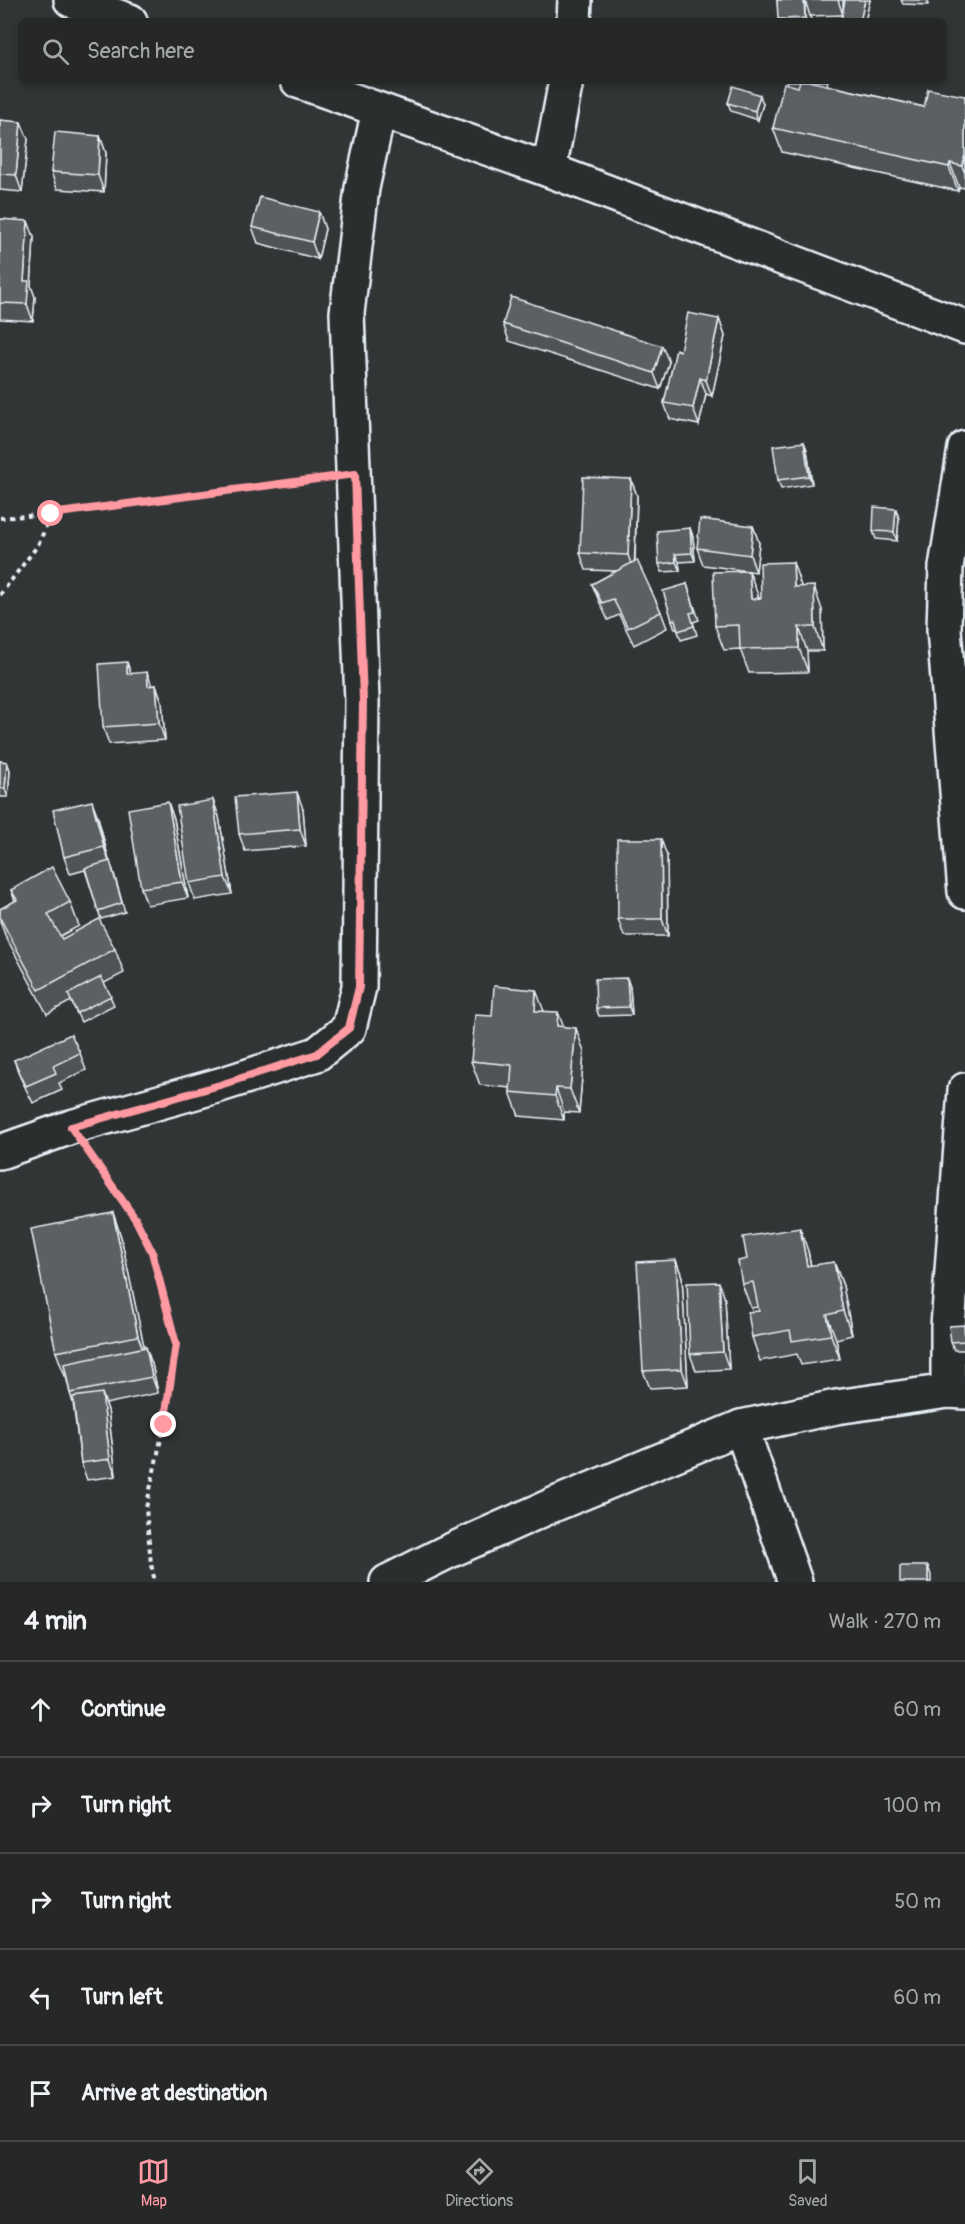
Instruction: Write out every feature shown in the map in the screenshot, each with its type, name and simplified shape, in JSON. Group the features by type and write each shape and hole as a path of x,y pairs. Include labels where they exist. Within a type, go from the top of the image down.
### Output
{"street":[{"path":"70,0 121,18"},
{"path":"574,18 575,0"},
{"path":"306,84 549,170 965,327"},
{"path":"549,170 565,84"},
{"path":"0,1152 71,1127 220,1085 317,1054 349,1028 359,987 363,701 347,313 362,188 379,110"},
{"path":"965,448 946,567 945,629 965,892"},
{"path":"387,1582 553,1504 741,1427 836,1407 957,1392 948,1327 965,1090"},
{"path":"741,1427 795,1582"}],"path":[{"path":"0,519 355,474"},
{"path":"0,595 38,545 51,514"},
{"path":"71,1127 136,1220 152,1252 176,1344 164,1425 146,1508 155,1582"}],"building":[{"path":"777,0 804,0 805,18 778,18"},
{"path":"845,0 865,0 861,18 842,18"},
{"path":"784,84 798,87 799,84 821,84 924,107 928,89 965,96 965,155 962,166 950,163 949,167 773,128"},
{"path":"733,86 760,95 755,111 728,103"},
{"path":"0,120 21,122 16,175 0,174"},
{"path":"55,132 100,136 98,175 51,172"},
{"path":"260,197 319,212 312,242 252,227"},
{"path":"0,219 28,221 24,281 29,281 27,304 0,303"},
{"path":"511,297 662,346 654,373 503,324"},
{"path":"688,313 719,319 706,380 700,378 693,408 664,403 676,349 680,351"},
{"path":"804,442 809,476 778,480 773,446"},
{"path":"583,477 631,479 628,555 580,553"},
{"path":"874,507 896,509 894,532 873,531"},
{"path":"700,519 753,526 750,555 697,548"},
{"path":"690,528 692,553 675,554 676,562 659,564 657,531"},
{"path":"637,560 661,612 628,628 613,599 602,603 592,584"},
{"path":"793,562 794,587 814,586 815,627 799,627 799,648 740,649 739,625 715,626 713,572 749,571 751,599 761,598 760,563"},
{"path":"687,584 695,612 690,613 694,626 678,631 663,591"},
{"path":"127,662 127,674 147,672 148,686 156,685 159,723 103,727 99,664"},
{"path":"0,761 7,762 5,789 0,788"},
{"path":"297,792 300,829 239,834 235,797"},
{"path":"213,800 225,877 189,883 177,806"},
{"path":"92,801 104,847 64,857 53,810"},
{"path":"168,802 182,882 141,888 128,809"},
{"path":"617,839 661,839 662,919 618,919"},
{"path":"110,861 122,903 98,911 85,868"},
{"path":"52,867 70,902 48,914 62,939 99,919 115,949 39,990 0,918 0,909 17,900 11,890"},
{"path":"101,977 111,996 77,1013 68,994"},
{"path":"627,978 629,1007 596,1008 595,979"},
{"path":"494,986 536,990 535,1011 558,1012 557,1026 576,1028 570,1089 556,1088 555,1096 510,1092 512,1065 471,1061 475,1015 492,1016"},
{"path":"71,1034 80,1053 53,1066 56,1073 26,1086 14,1060"},
{"path":"113,1213 138,1336 56,1352 31,1229"},
{"path":"800,1228 807,1266 834,1262 843,1311 827,1315 831,1335 792,1341 790,1330 752,1337 748,1312 759,1311 753,1282 742,1284 738,1261 747,1259 743,1237"},
{"path":"676,1260 682,1369 643,1371 637,1262"},
{"path":"719,1282 723,1352 690,1354 687,1283"},
{"path":"964,1325 965,1341 951,1342 949,1326"},
{"path":"146,1347 152,1377 70,1393 64,1364"},
{"path":"102,1393 110,1459 81,1463 73,1397"},
{"path":"900,1566 928,1566 928,1582 900,1582"}],"route":[{"path":"51,514 355,474 363,701 359,987 349,1028 317,1054 220,1085 71,1127 136,1220 152,1252 176,1344 164,1425"}]}
